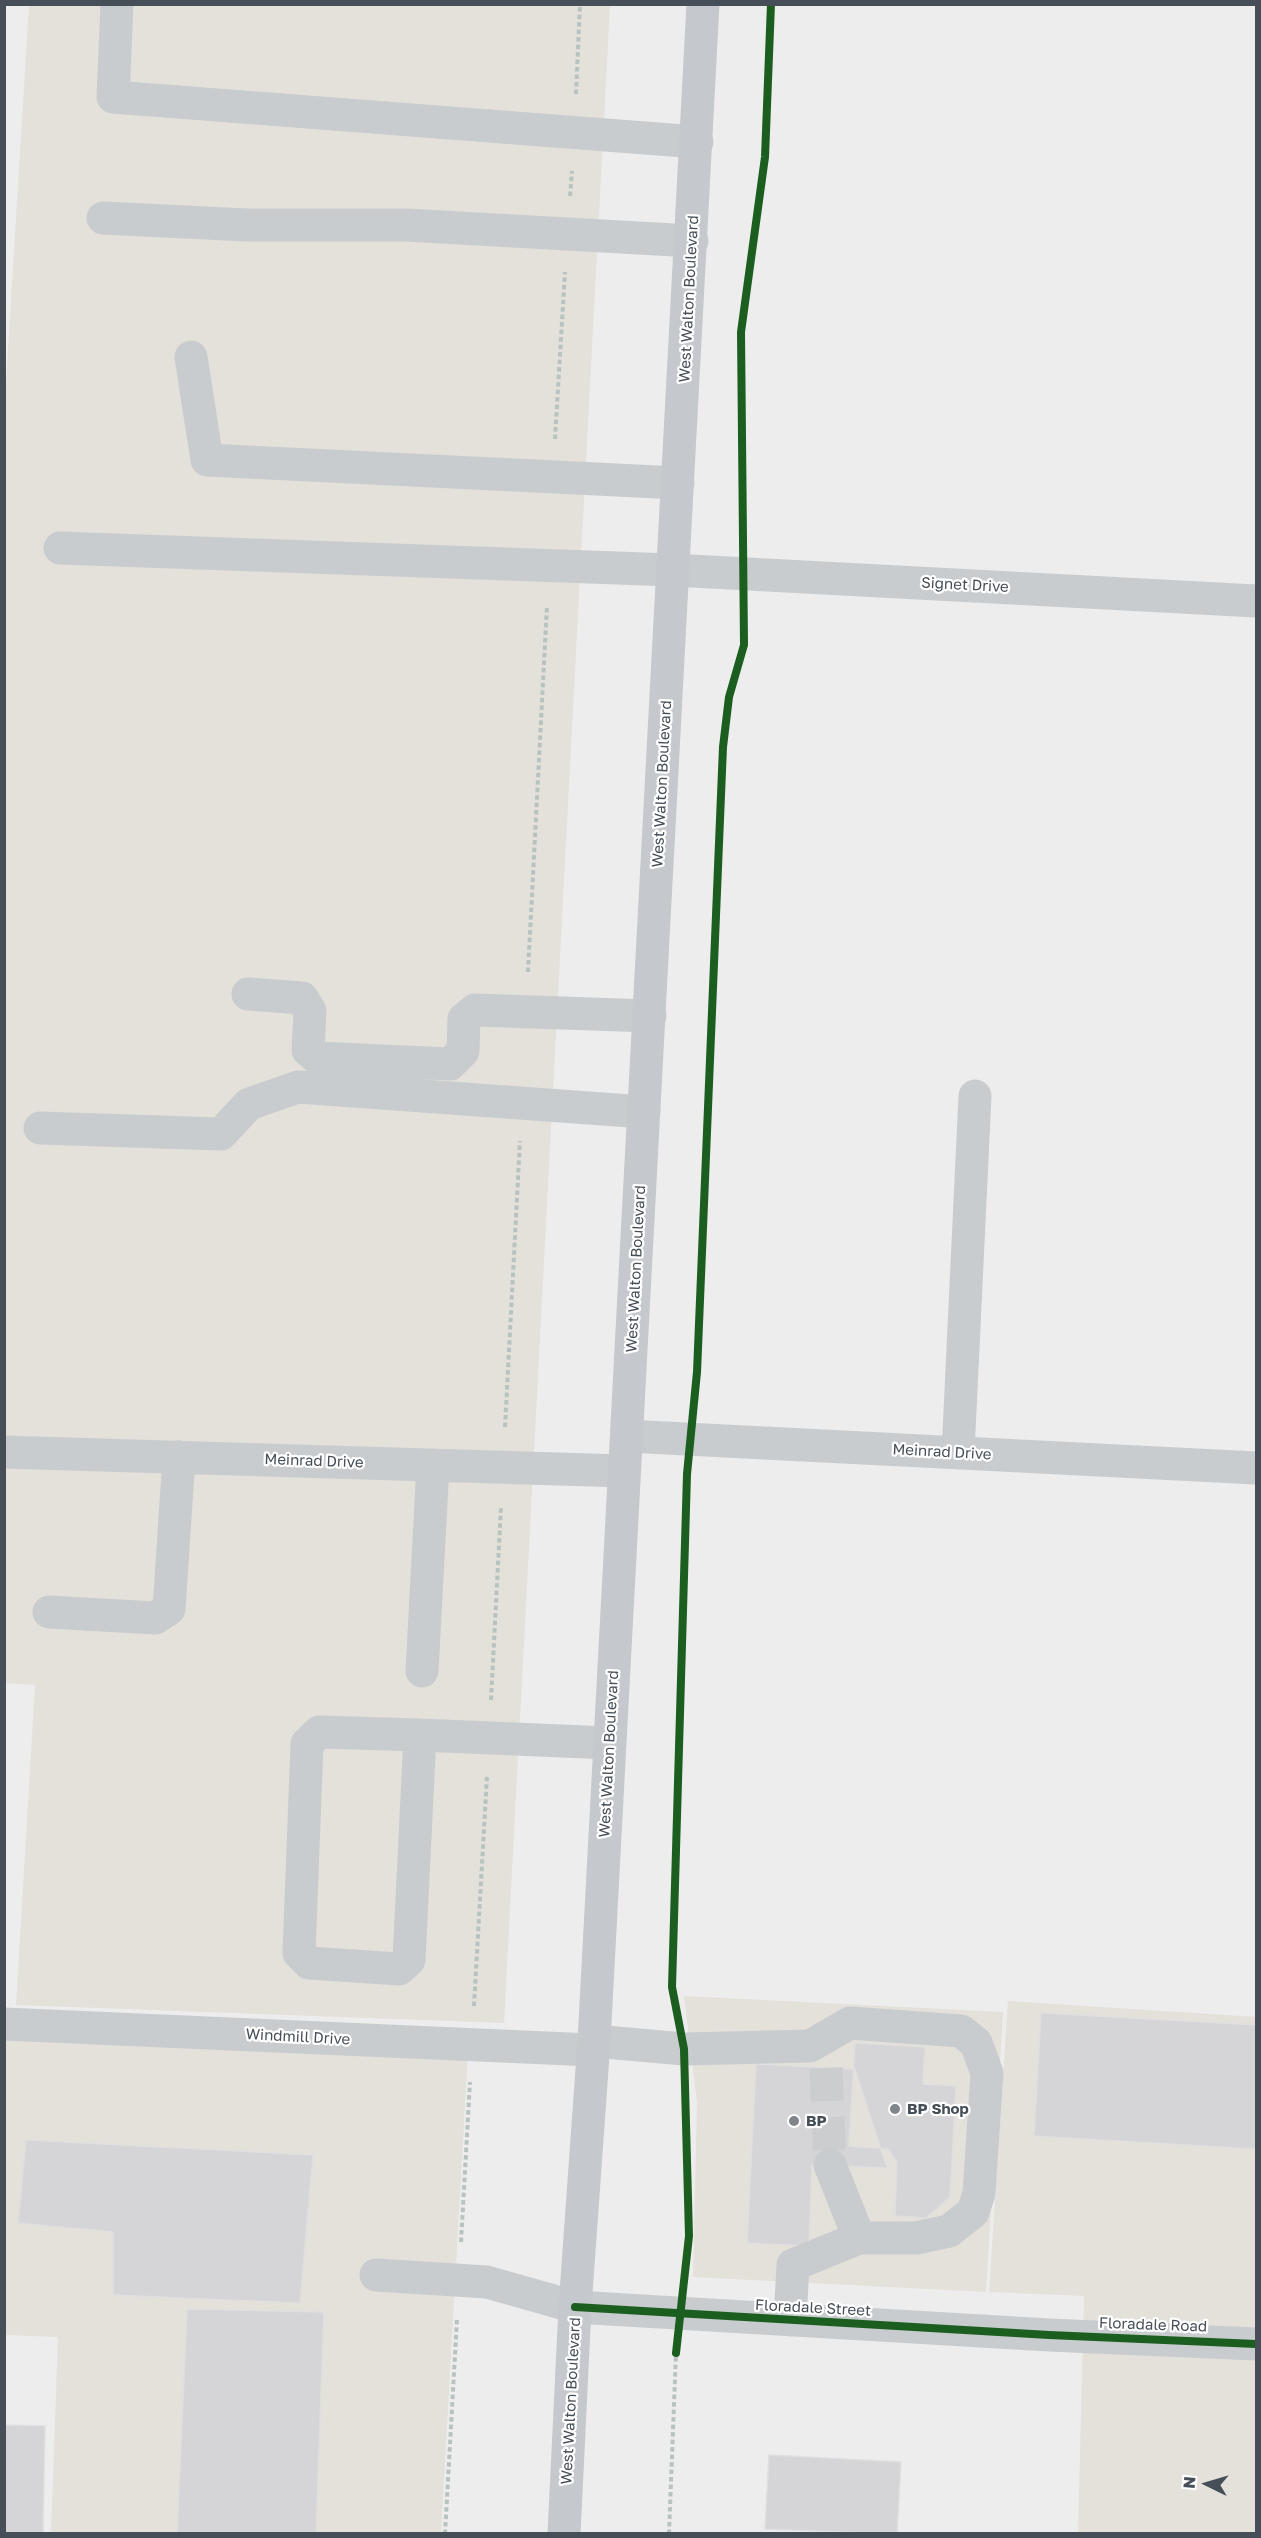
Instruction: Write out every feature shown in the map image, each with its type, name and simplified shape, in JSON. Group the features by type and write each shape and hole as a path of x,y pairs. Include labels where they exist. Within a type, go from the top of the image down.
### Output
{"main road":[{"name":"West Walton Boulevard","path":"564,2534 575,2307 593,2045 627,1436 703,4"}],"street":[{"path":"117,4 113,97 697,142"},
{"path":"103,218 247,225 406,225 692,241"},
{"path":"191,357 207,460 678,483"},
{"name":"Signet Drive","path":"60,548 673,570 1257,601"},
{"path":"248,994 302,998 310,1011 308,1050 317,1058 450,1064 463,1051 464,1019 475,1010 650,1016"},
{"path":"40,1128 221,1134 249,1104 298,1087 644,1112"},
{"path":"958,1453 975,1096"},
{"name":"Meinrad Drive","path":"627,1436 1257,1468"},
{"name":"Meinrad Drive","path":"4,1452 624,1471"},
{"path":"49,1612 155,1618 169,1609 179,1457"},
{"path":"422,1671 433,1465"},
{"path":"420,1735 409,1960 399,1969 309,1963 299,1953 307,1744 319,1732 420,1735 609,1743"},
{"name":"Windmill Drive","path":"4,2024 472,2044 593,2045 818,2057 850,2023 962,2031 976,2043 987,2073 979,2193 973,2212 949,2231 916,2238 859,2238"},
{"path":"790,2320 794,2265 859,2238 830,2165"},
{"name":"Floradale Street","path":"376,2275 487,2282 575,2307 1049,2335"},
{"name":"Floradale Road","path":"1049,2335 1257,2344"}],"path":[{"path":"554,477 580,4"},
{"path":"526,1012 549,566"},
{"path":"445,2534 490,1738 522,1103"},
{"path":"669,2534 676,2352 681,2313"}],"shaded area":[{"path":"29,5 610,5 504,2023 16,2005 35,1685 5,1683 4,415"},
{"path":"684,1996 1003,2012 986,2292 693,2277 697,2103"},
{"path":"1008,2001 1256,2017 1256,2533 1078,2533 1084,2296 989,2292"},
{"path":"5,2038 468,2053 441,2533 51,2533 58,2337 5,2335"}],"building":[{"path":"1041,2013 1256,2025 1256,2149 1034,2136"},
{"path":"855,2043 925,2047 923,2084 956,2086 950,2197 926,2218 895,2216 897,2162 888,2149 849,2146"},
{"path":"756,2064 855,2069 887,2168 812,2165 809,2246 747,2243"},
{"path":"26,2140 313,2155 300,2303 113,2295 113,2232 18,2223"},
{"path":"187,2309 324,2312 316,2534 177,2534"},
{"path":"4,2425 45,2426 43,2534 4,2534"},
{"path":"769,2455 901,2462 897,2534 765,2529"}],"tunnel":[{"path":"826,2068 830,2165"}],"cycle path":[{"path":"676,2353 689,2236 684,2049 672,1987 687,1474 697,1372 723,747 729,697 744,645 741,332 765,157 771,4"},
{"path":"575,2307 1049,2335 1256,2344"}],"place":[{"name":"BP Shop","path":"895,2109"},
{"name":"BP","path":"794,2121"}]}
